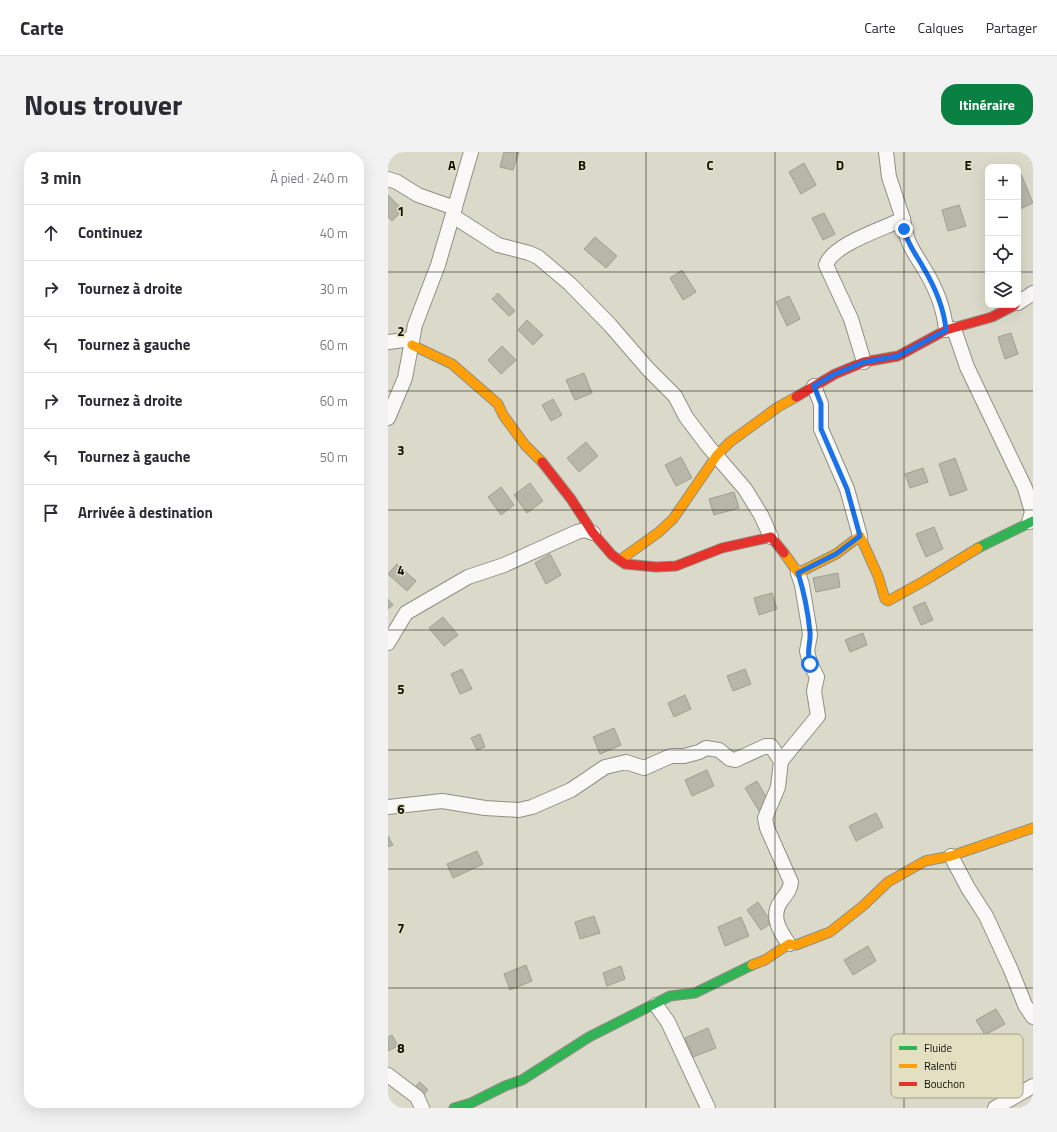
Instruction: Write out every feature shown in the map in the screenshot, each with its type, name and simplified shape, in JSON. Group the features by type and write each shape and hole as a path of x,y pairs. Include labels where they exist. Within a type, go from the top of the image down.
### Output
{"street":[{"path":"388,418 405,378 420,308 438,265 471,152"},
{"path":"814,386 821,404 821,429 847,489 860,536 878,576 885,599 888,601 959,561 976,549 1032,517 1025,488 950,330 939,299 925,269 906,238 903,220 890,177 886,152"},
{"path":"388,179 397,182 418,195 454,212 498,245 528,253 555,270 610,325 648,369 675,396 686,417 708,446 746,488 762,515 771,537 779,545 798,573 802,585 809,627 808,654 817,677 814,691 818,716 781,761 778,787 765,818 767,828 791,882 790,889 780,903 776,920 782,935 789,944"},
{"path":"864,362 852,319 826,265 832,255 845,245 903,220"},
{"path":"1021,301 1033,293"},
{"path":"620,560 673,519 695,485 710,469 717,455 742,431 778,407 835,374 864,362 898,356 950,330 992,317 1009,308"},
{"path":"388,342 412,342 452,364 498,404 502,415 525,445 556,478 593,533 612,556 625,564 656,568 676,566 700,558 722,548 771,537"},
{"path":"388,619 402,616 468,577 504,565 577,532 585,530 593,533"},
{"path":"798,573 836,554 860,536"},
{"path":"388,643 402,616"},
{"path":"388,807 442,800 485,808 518,810 538,805 571,790 605,767 626,762 644,768 671,756 684,756 699,752 706,748 720,750 730,759 735,760 766,746 771,746 781,761"},
{"path":"454,1108 471,1103 504,1086 522,1080 589,1037 656,1005 670,996 695,993 727,978 731,974 765,960 789,944 796,945 830,932 864,905 896,876 925,861 951,856 1017,836 1033,828"},
{"path":"951,856 968,888 986,916 1012,970 1025,1005 1033,1017"},
{"path":"656,1005 668,1022 708,1108"},
{"path":"388,1075 416,1098 422,1108"},
{"path":"1023,1092 1033,1086"},
{"path":"995,1108 1012,1098"}],"building":[{"path":"504,152 519,152 513,170 500,167"},
{"path":"804,163 816,185 801,194 789,172"},
{"path":"1021,174 1033,203 1021,209"},
{"path":"388,195 403,210 392,221 388,217"},
{"path":"959,205 966,226 948,231 942,210"},
{"path":"824,213 835,234 823,240 812,218"},
{"path":"595,237 617,256 606,268 584,249"},
{"path":"682,270 696,292 683,300 670,278"},
{"path":"498,293 515,311 509,316 492,299"},
{"path":"789,296 800,319 787,326 776,302"},
{"path":"527,320 543,335 533,345 518,330"},
{"path":"1011,333 1018,354 1005,359 998,337"},
{"path":"502,346 516,360 501,374 488,360"},
{"path":"584,373 592,393 575,400 566,380"},
{"path":"553,399 562,415 551,421 542,405"},
{"path":"586,442 598,456 579,472 567,458"},
{"path":"681,457 692,478 676,486 665,465"},
{"path":"955,458 967,490 950,496 939,464"},
{"path":"923,468 928,482 910,488 905,474"},
{"path":"530,483 543,501 527,513 514,495"},
{"path":"501,487 514,505 501,515 488,497"},
{"path":"734,492 739,508 714,515 709,499"},
{"path":"934,527 943,549 926,557 916,534"},
{"path":"550,554 561,575 546,584 535,563"},
{"path":"397,564 416,581 407,591 388,574"},
{"path":"838,573 840,587 816,592 813,578"},
{"path":"772,593 777,609 759,615 754,598"},
{"path":"388,599 393,605 388,609"},
{"path":"925,602 933,620 921,625 913,607"},
{"path":"443,617 458,635 444,646 429,628"},
{"path":"863,633 867,645 850,652 845,640"},
{"path":"462,669 472,689 460,694 451,674"},
{"path":"745,669 751,684 733,691 727,676"},
{"path":"685,695 691,709 674,717 668,703"},
{"path":"614,728 621,745 600,754 593,737"},
{"path":"480,734 485,747 477,750 471,738"},
{"path":"707,770 714,786 692,796 685,780"},
{"path":"757,781 770,804 759,811 745,788"},
{"path":"876,813 883,827 856,841 849,826"},
{"path":"388,836 393,845 388,847"},
{"path":"477,851 483,864 453,878 447,864"},
{"path":"758,902 772,923 761,930 747,910"},
{"path":"594,916 600,933 580,939 575,922"},
{"path":"741,917 749,936 725,946 718,927"},
{"path":"868,946 876,961 853,975 844,960"},
{"path":"526,965 532,981 510,990 504,974"},
{"path":"621,966 625,979 607,986 603,973"},
{"path":"996,1009 1005,1024 984,1034 976,1020"},
{"path":"708,1028 716,1048 693,1057 685,1038"},
{"path":"392,1035 398,1046 388,1051 388,1037"},
{"path":"420,1082 428,1090 423,1096 414,1088"}],"traffic: fast":[{"path":"978,548 1033,521"},
{"path":"454,1108 471,1103 505,1086 522,1080 589,1037 670,996 695,993 752,965"}],"traffic: slow":[{"path":"412,345 452,364 498,404 503,415 525,445 542,462"},
{"path":"620,560 659,532 673,519 717,455 730,442 778,407 796,397"},
{"path":"784,553 798,573 836,554 860,536 878,576 885,599 888,601 978,548"},
{"path":"752,965 765,960 789,944 796,945 830,932 864,905 888,882 925,861 951,856 1033,828"}],"traffic: jam":[{"path":"796,397 835,374 864,362 898,356 946,330 992,317 1009,308"},
{"path":"542,462 571,499 593,533 612,555 625,564 656,567 676,566 722,548 771,537 784,553"}],"route":[{"path":"810,664 807,651 810,635 806,603 798,573 836,554 860,536 847,489 821,429 821,404 814,386 835,374 864,362 898,356 946,330 944,312 939,299 929,281 925,269 908,244 904,229"}]}
